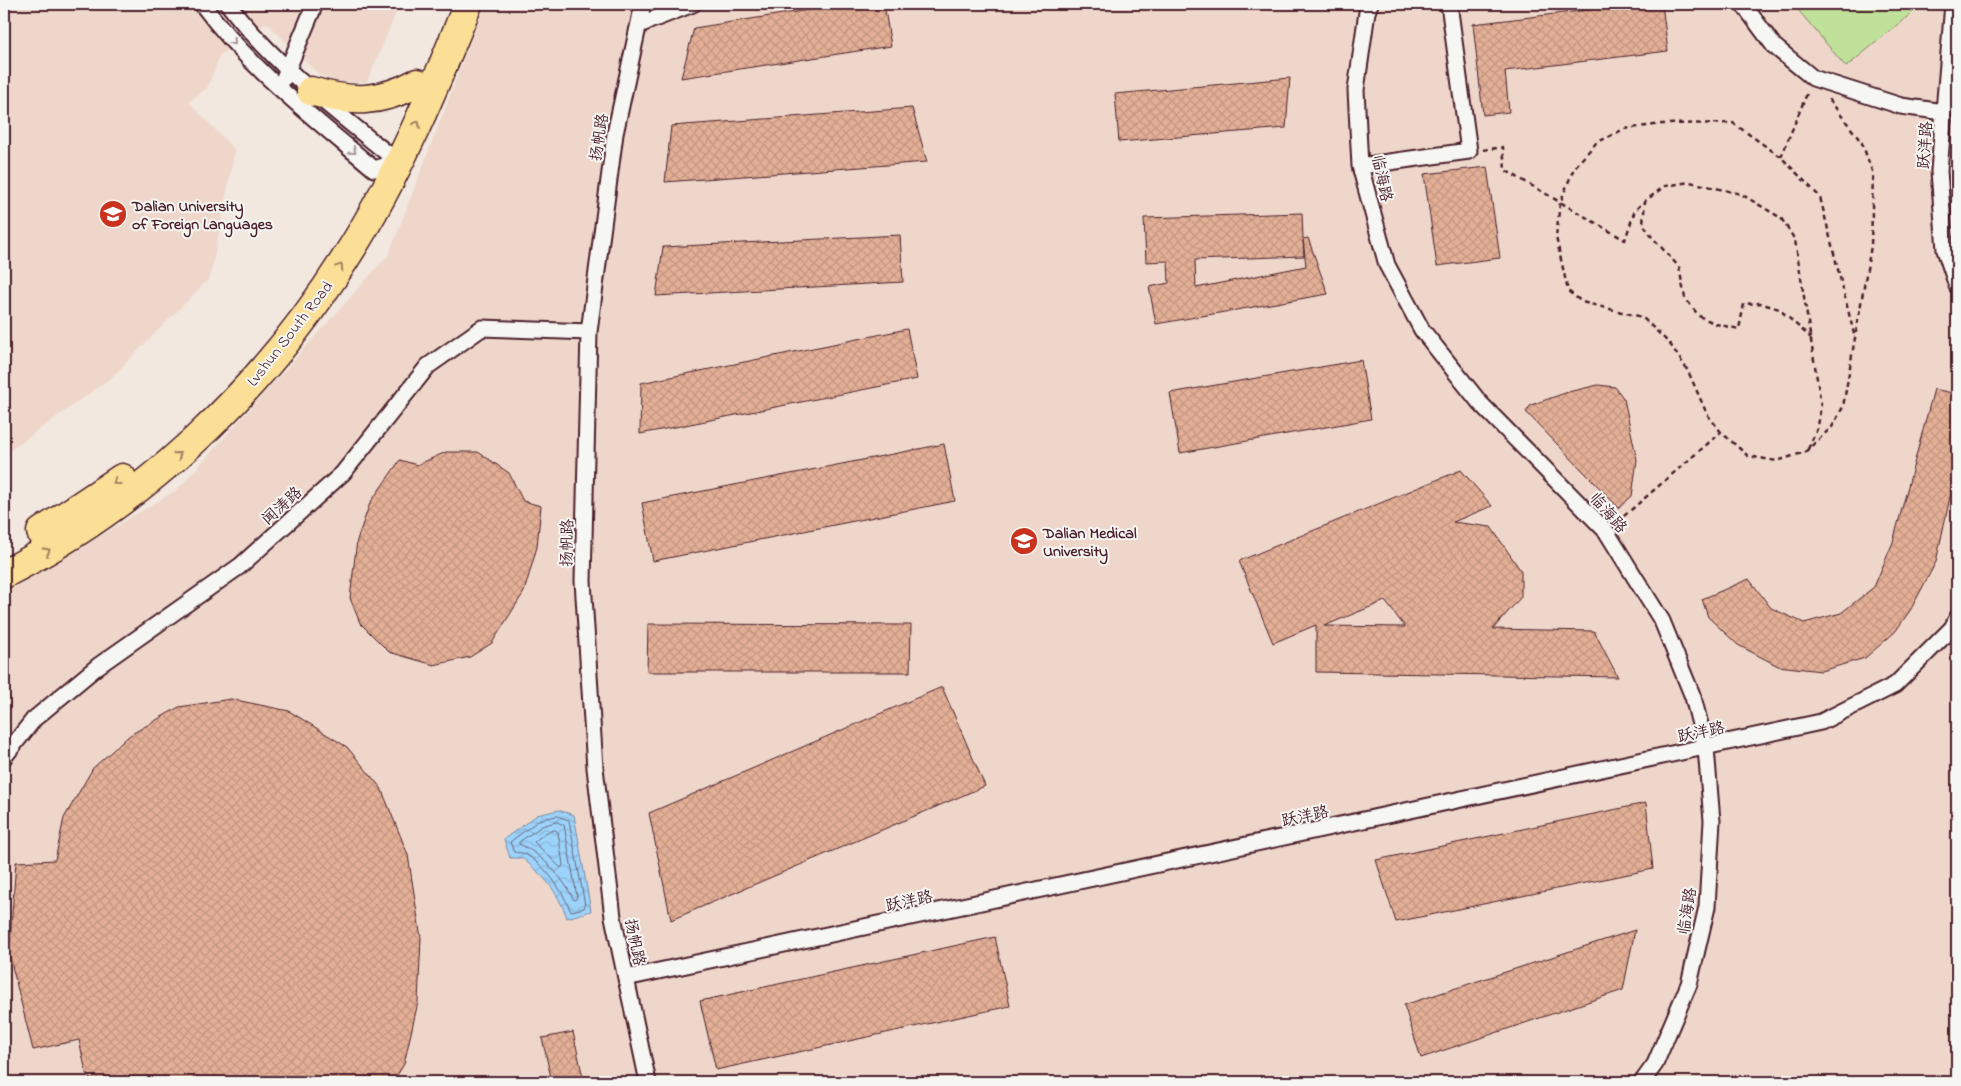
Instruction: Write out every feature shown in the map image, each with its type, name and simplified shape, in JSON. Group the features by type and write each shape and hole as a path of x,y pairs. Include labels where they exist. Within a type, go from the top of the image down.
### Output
{"highway":[{"name":"Lvshun South Road","path":"4,574 34,559 86,527 134,493 190,445 238,397 277,354 318,300 374,211 385,160 448,4"},
{"name":"Lvshun South Road","path":"4,553 74,512 121,479 177,433 225,385 297,298 331,248 385,160 434,91 468,4"},
{"path":"311,91 334,98 357,100 381,98 400,92 417,83"}],"street":[{"path":"202,4 245,55 280,89 385,160"},
{"path":"228,4 272,55 385,160"},
{"path":"280,89 315,4"},
{"name":"扬帆路","path":"643,4 615,134 589,332 583,581 594,768 613,917 648,1082"},
{"path":"639,25 693,4"},
{"name":"临海路","path":"1370,4 1367,12 1356,90 1360,166 1387,265 1422,330 1480,403 1606,531 1662,621 1693,697 1706,748 1712,821 1707,908 1689,984 1655,1064 1642,1082"},
{"path":"1360,166 1469,152 1449,4"},
{"path":"1743,4 1774,46 1813,78 1901,106 1944,112"},
{"name":"跃洋路","path":"1953,4 1939,171 1945,250 1957,286"},
{"name":"闻涛路","path":"4,757 34,719 98,666 240,566 343,473 428,366 482,328 589,332"},
{"name":"跃洋路","path":"626,978 1821,722 1895,685 1952,628 1957,618"}],"path":[{"path":"1781,157 1813,78"},
{"path":"1813,78 1862,143 1873,174 1871,246 1855,338 1843,407 1832,427 1807,450 1777,461 1748,456 1721,432 1707,414 1688,371 1679,357 1670,344 1642,317 1582,302 1568,291 1556,237 1560,203 1574,168 1596,143 1624,129 1662,124 1732,123 1781,157 1820,197 1855,338"},
{"path":"1469,152 1503,147 1505,170 1625,240 1636,210 1645,201 1665,186 1690,182 1741,194 1781,218 1795,240 1821,404 1818,427 1807,450"},
{"path":"1645,201 1643,224 1652,238 1679,268 1685,298 1699,316 1716,324 1739,329 1744,304 1760,303 1779,309 1810,338"},
{"path":"1606,531 1721,432"}],"shaded area":[{"name":"Dalian University of Foreign Languages","path":"4,4 400,4 367,82 336,83 318,74 267,23 220,55 208,87 189,102 235,150 210,278 111,378 4,455"},
{"name":"Dalian Medical University","path":"485,4 1957,4 1957,1082 4,1082 4,593 178,489 389,254"}],"green space":[{"path":"1808,4 1906,4 1913,12 1846,67 1799,11"}],"water":[{"path":"558,810 574,815 591,911 567,918 559,899 544,878 522,858 510,858 504,839 537,815"}],"building":[{"path":"846,4 884,4 891,46 681,78 694,28"},
{"path":"1637,4 1662,4 1668,51 1505,71 1509,112 1483,115 1473,24"},
{"path":"1290,78 1286,128 1119,142 1115,94"},
{"path":"912,108 927,162 665,182 671,126"},
{"path":"1487,167 1500,258 1437,266 1424,174"},
{"path":"1302,213 1303,239 1308,238 1328,294 1156,324 1149,287 1169,283 1168,261 1146,262 1144,218","holes":["1303,240 1306,266 1196,288 1195,260 1304,256"]},
{"path":"900,235 903,282 656,296 663,247"},
{"path":"907,329 917,379 640,434 641,383"},
{"path":"1361,360 1371,419 1180,453 1170,393"},
{"path":"1598,385 1615,387 1624,399 1637,460 1632,496 1619,508 1526,412 1531,405 1568,392"},
{"path":"1934,389 1957,394 1957,465 1936,562 1911,609 1895,632 1865,658 1821,671 1778,666 1738,645 1708,617 1702,599 1749,579 1771,608 1804,623 1841,613 1874,587 1893,542"},
{"path":"944,444 955,501 653,561 642,503"},
{"path":"446,452 478,452 509,473 523,501 541,506 537,547 524,592 492,643 470,657 434,665 389,652 360,623 350,598 357,540 370,503 400,460 417,465"},
{"path":"1461,470 1492,506 1453,522 1491,527 1521,571 1521,597 1493,629 1594,631 1618,677 1316,672 1316,625 1273,643 1239,561","holes":["1385,601 1405,627 1324,626"]},
{"path":"648,624 911,625 910,672 647,672"},
{"path":"942,687 985,786 671,920 649,813"},
{"path":"231,699 289,711 347,747 381,788 408,855 421,938 418,1002 404,1064 393,1082 92,1082 86,1072 79,1040 33,1050 9,954 16,862 55,860 64,818 93,768 130,735 179,707"},
{"path":"1646,803 1653,869 1396,922 1376,860"},
{"path":"1635,930 1623,990 1421,1058 1404,1005"},
{"path":"995,937 1010,1006 716,1070 700,1001"},
{"path":"573,1032 584,1082 552,1082 542,1038"}],"place":[{"name":"Dalian University of Foreign Languages","path":"113,214"},
{"name":"Dalian Medical University","path":"1024,541"}]}
